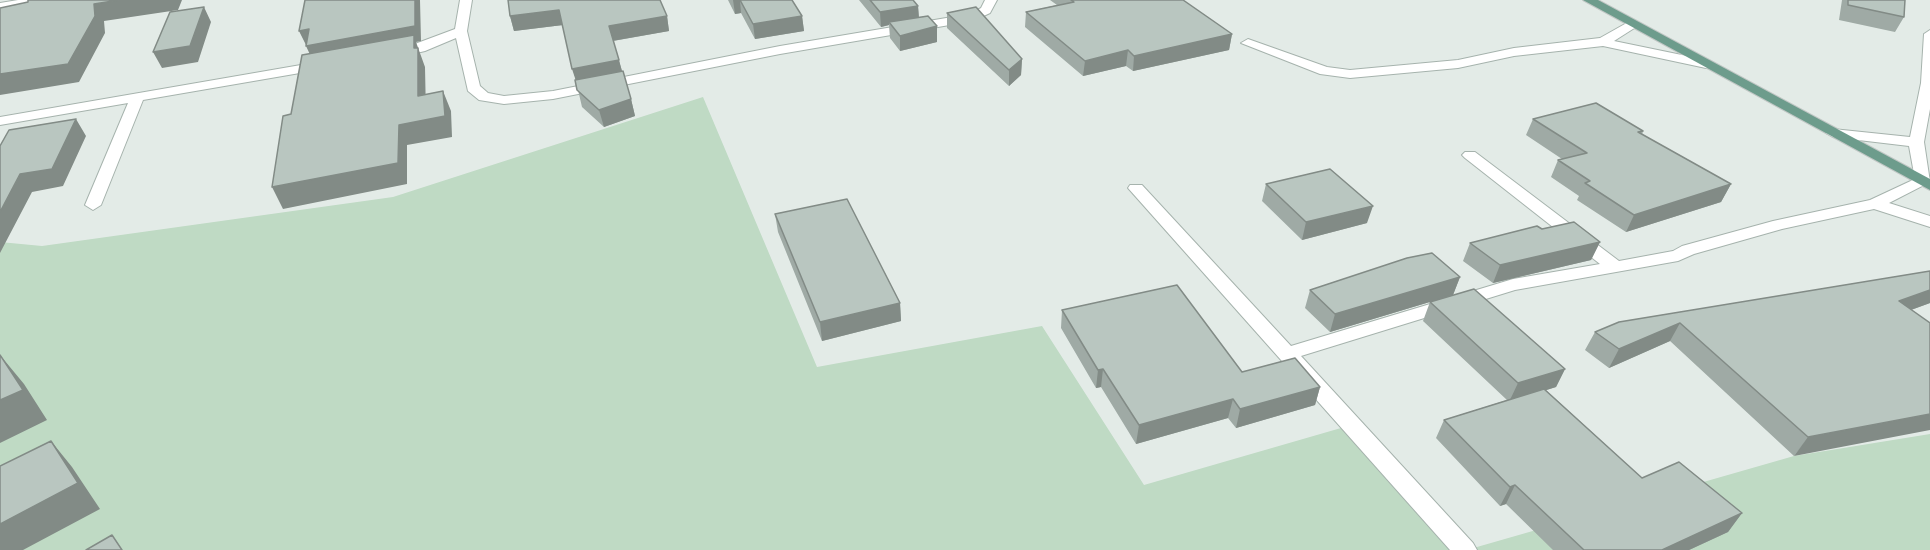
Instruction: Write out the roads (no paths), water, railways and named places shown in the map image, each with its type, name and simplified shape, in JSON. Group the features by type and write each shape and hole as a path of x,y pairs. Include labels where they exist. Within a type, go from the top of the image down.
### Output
{"main road":[{"path":"1589,0 1926,183"}],"street":[{"path":"0,7 38,0"},
{"path":"466,0 462,31 473,88 484,97 504,100 553,95 780,50 973,17 986,9 991,0"},
{"path":"1603,42 1632,24"},
{"path":"379,57 420,48 462,31"},
{"path":"1287,354 1513,285 1678,256 1688,250 1779,225 1875,204 1926,183 1916,142 1928,84 1930,34"},
{"path":"1248,43 1325,71 1350,74 1458,64 1536,48 1603,42 1706,64"},
{"path":"0,121 344,62"},
{"path":"93,205 138,96"},
{"path":"1833,133 1916,142"},
{"path":"1470,156 1614,266"},
{"path":"1136,188 1465,550"},
{"path":"1875,204 1930,222"}]}
